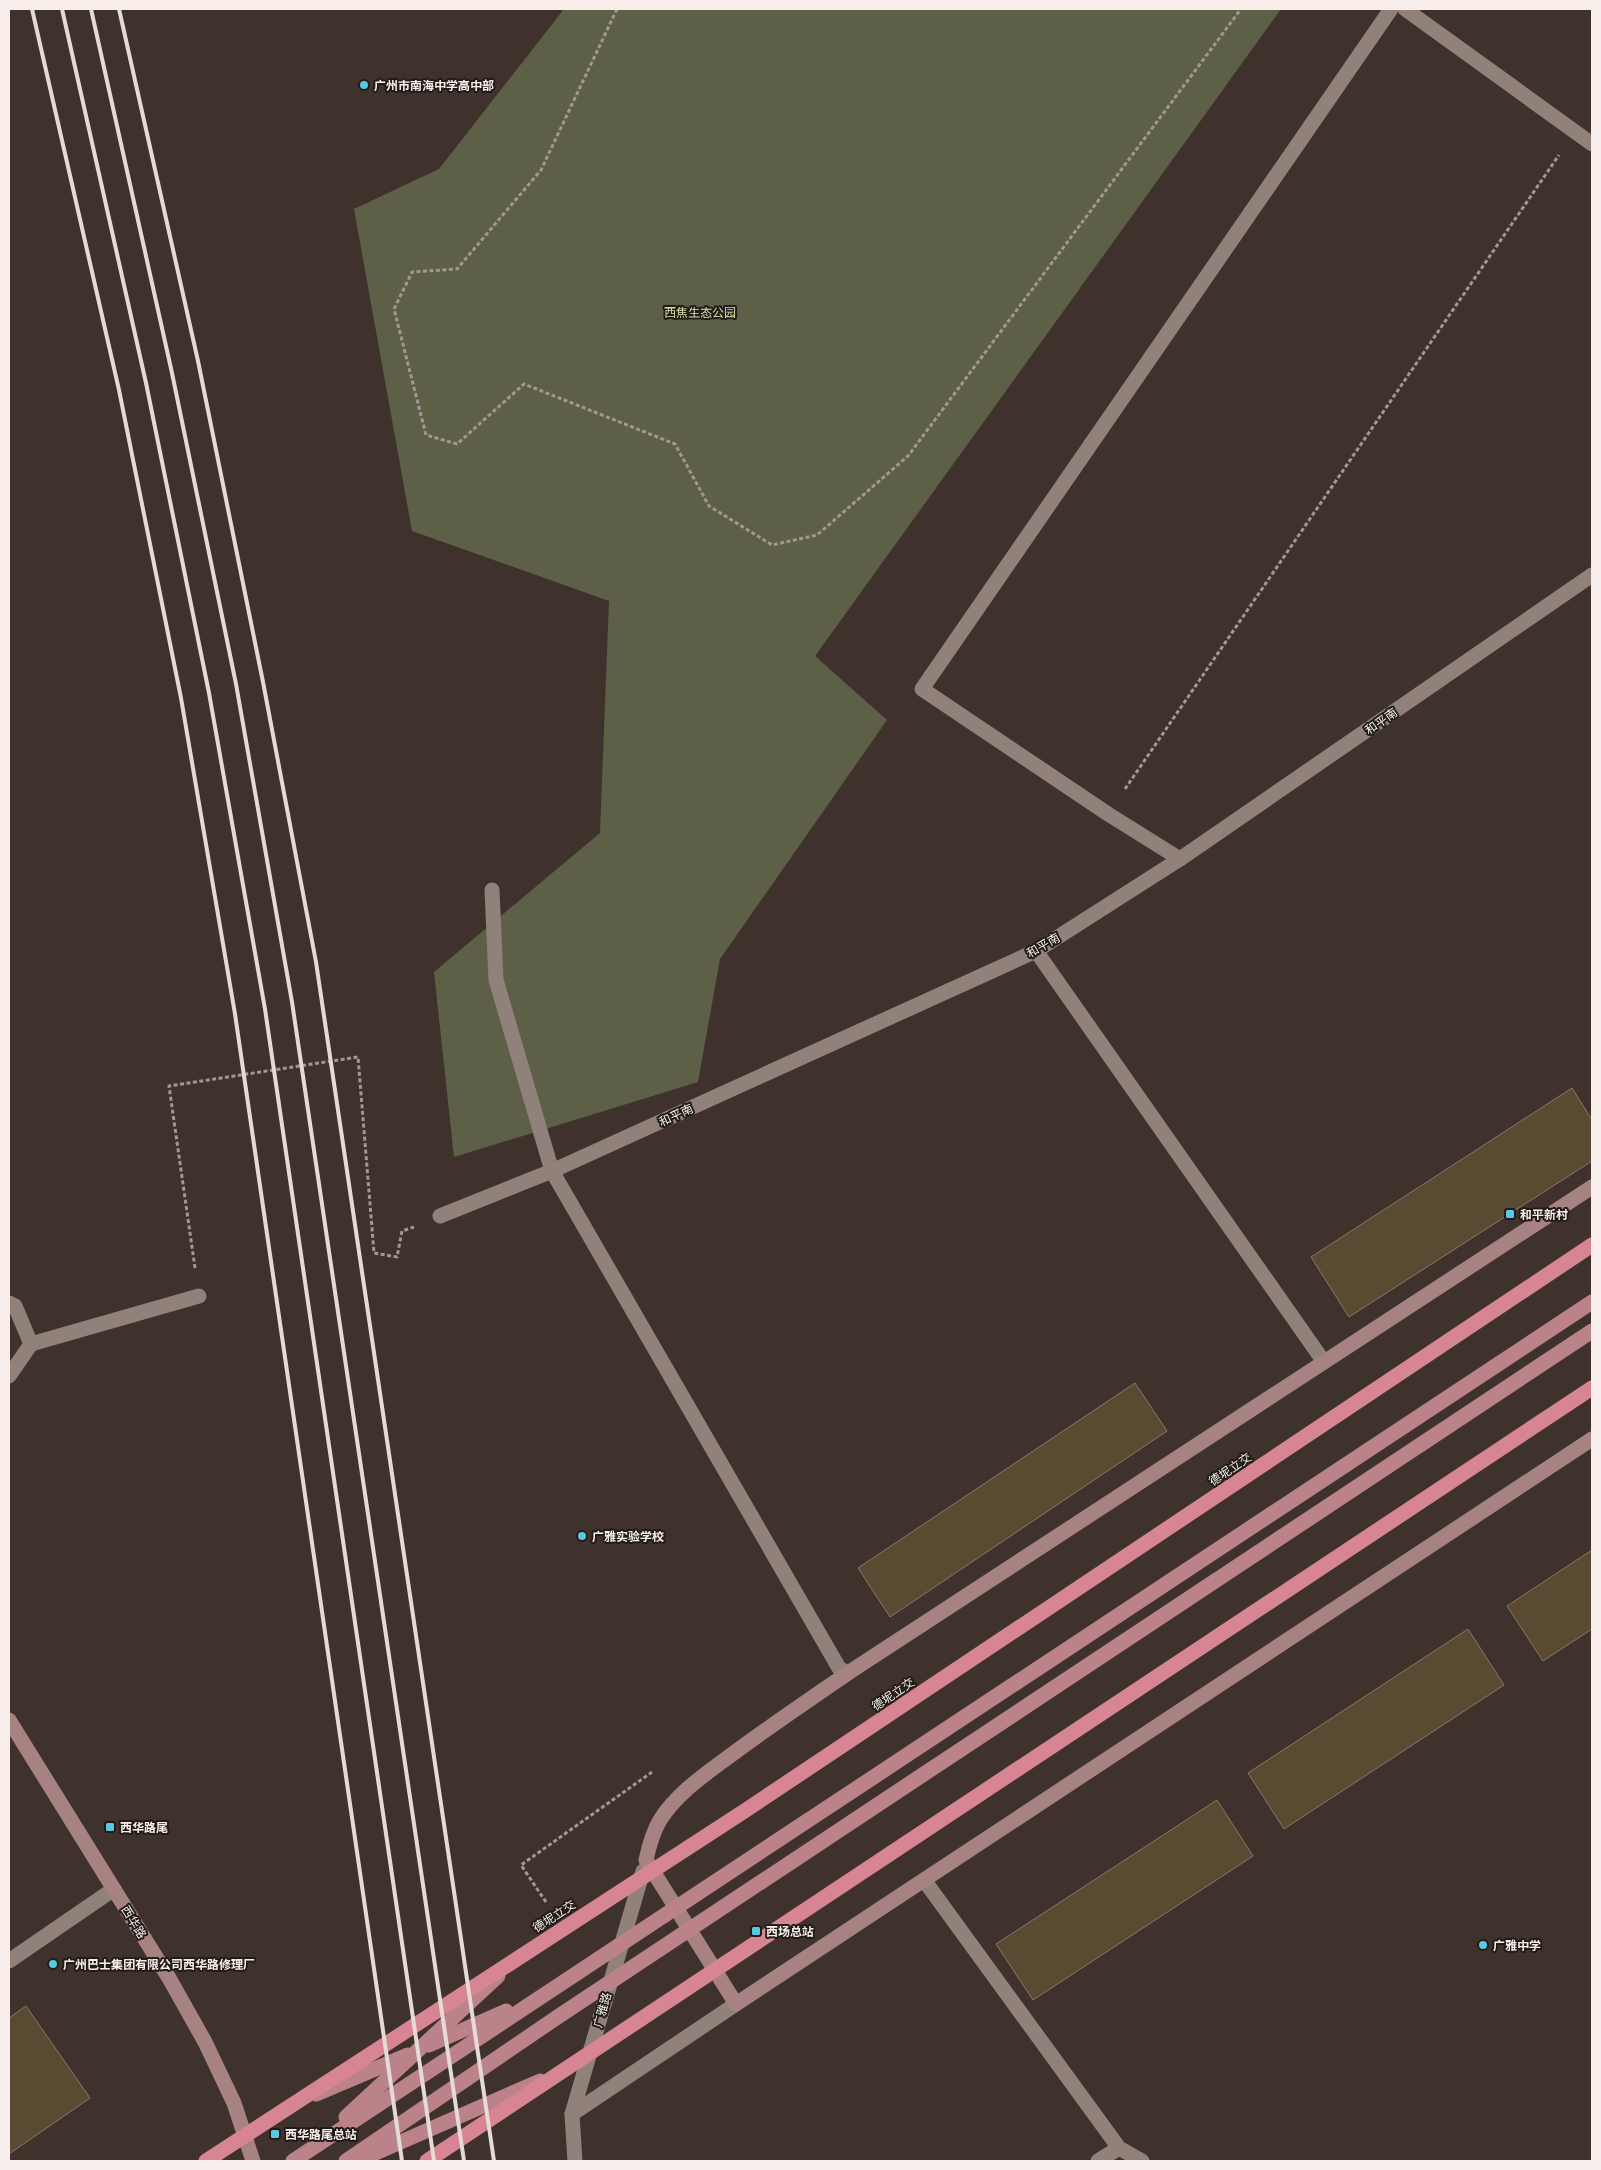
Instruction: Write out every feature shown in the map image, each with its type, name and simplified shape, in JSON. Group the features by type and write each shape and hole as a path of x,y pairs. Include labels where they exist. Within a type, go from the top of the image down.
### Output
{"highway":[{"name":"德坭立交","path":"206,2161 743,1812 1592,1245"},
{"path":"427,2161 1592,1388"}],"main road":[{"path":"1592,1187 848,1673 753,1739 692,1785 673,1802 659,1822 650,1843 646,1860 736,2004 1592,1439"},
{"path":"293,2161 1592,1302"},
{"path":"346,2161 560,2016 1592,1331"},
{"name":"西华路","path":"9,1720 169,1978 205,2042 234,2103 253,2161"},
{"path":"313,2148 519,1956"},
{"path":"287,2107 544,1995"},
{"path":"356,2161 569,2068"}],"street":[{"path":"1180,859 1108,814 922,689 1392,9"},
{"path":"1405,9 1592,144"},
{"name":"和平南","path":"440,1216 552,1171 1036,950 1180,859 1592,575"},
{"path":"492,890 496,980 552,1171 840,1668 848,1673"},
{"path":"1036,950 1324,1362"},
{"path":"9,1376 31,1344 199,1296"},
{"path":"9,1303 15,1306 31,1344"},
{"name":"广雅路","path":"575,2161 572,2114 646,1860"},
{"path":"924,1880 1119,2148 1142,2161"},
{"path":"9,1961 114,1889"},
{"path":"572,2114 736,2004"},
{"path":"1098,2161 1119,2148"}],"path":[{"path":"617,9 541,170 456,269 412,272 394,309 426,435 457,444 524,384 676,444 709,506 772,545 818,535 908,456 1241,9"},
{"path":"1108,814 1575,132"},
{"path":"199,1296 169,1086 358,1057 374,1253 397,1257 402,1232 440,1216"},
{"path":"546,1902 520,1865 652,1772"}],"green space":[{"name":"西焦生态公园","path":"564,9 1281,9 815,656 887,720 720,959 698,1082 454,1157 434,972 600,833 609,601 412,531 354,209 439,169"}],"building":[{"path":"1572,1088 1592,1120 1592,1161 1349,1317 1311,1257"},
{"path":"1135,1383 1167,1431 890,1617 858,1568"},
{"path":"1592,1550 1592,1629 1543,1661 1507,1606"},
{"path":"1468,1629 1504,1685 1284,1829 1248,1773"},
{"path":"1217,1800 1253,1856 1033,2000 996,1944"},
{"path":"26,2006 90,2098 9,2154 9,2018"}],"railway":[{"path":"32,9 119,390 181,698 235,1014 402,2161"},
{"path":"62,9 146,383 209,693 265,1009 434,2161"},
{"path":"91,9 172,373 236,684 292,1002 464,2161"},
{"path":"119,9 198,361 263,682 316,962 494,2161"}],"place":[{"name":"广州市南海中学高中部","path":"364,85"},
{"name":"和平新村","path":"1510,1214"},
{"name":"广雅实验学校","path":"582,1536"},
{"name":"西华路尾","path":"110,1827"},
{"name":"西场总站","path":"756,1931"},
{"name":"广雅中学","path":"1483,1945"},
{"name":"广州巴士集团有限公司西华路修理厂","path":"53,1964"},
{"name":"西华路尾总站","path":"275,2134"}]}
